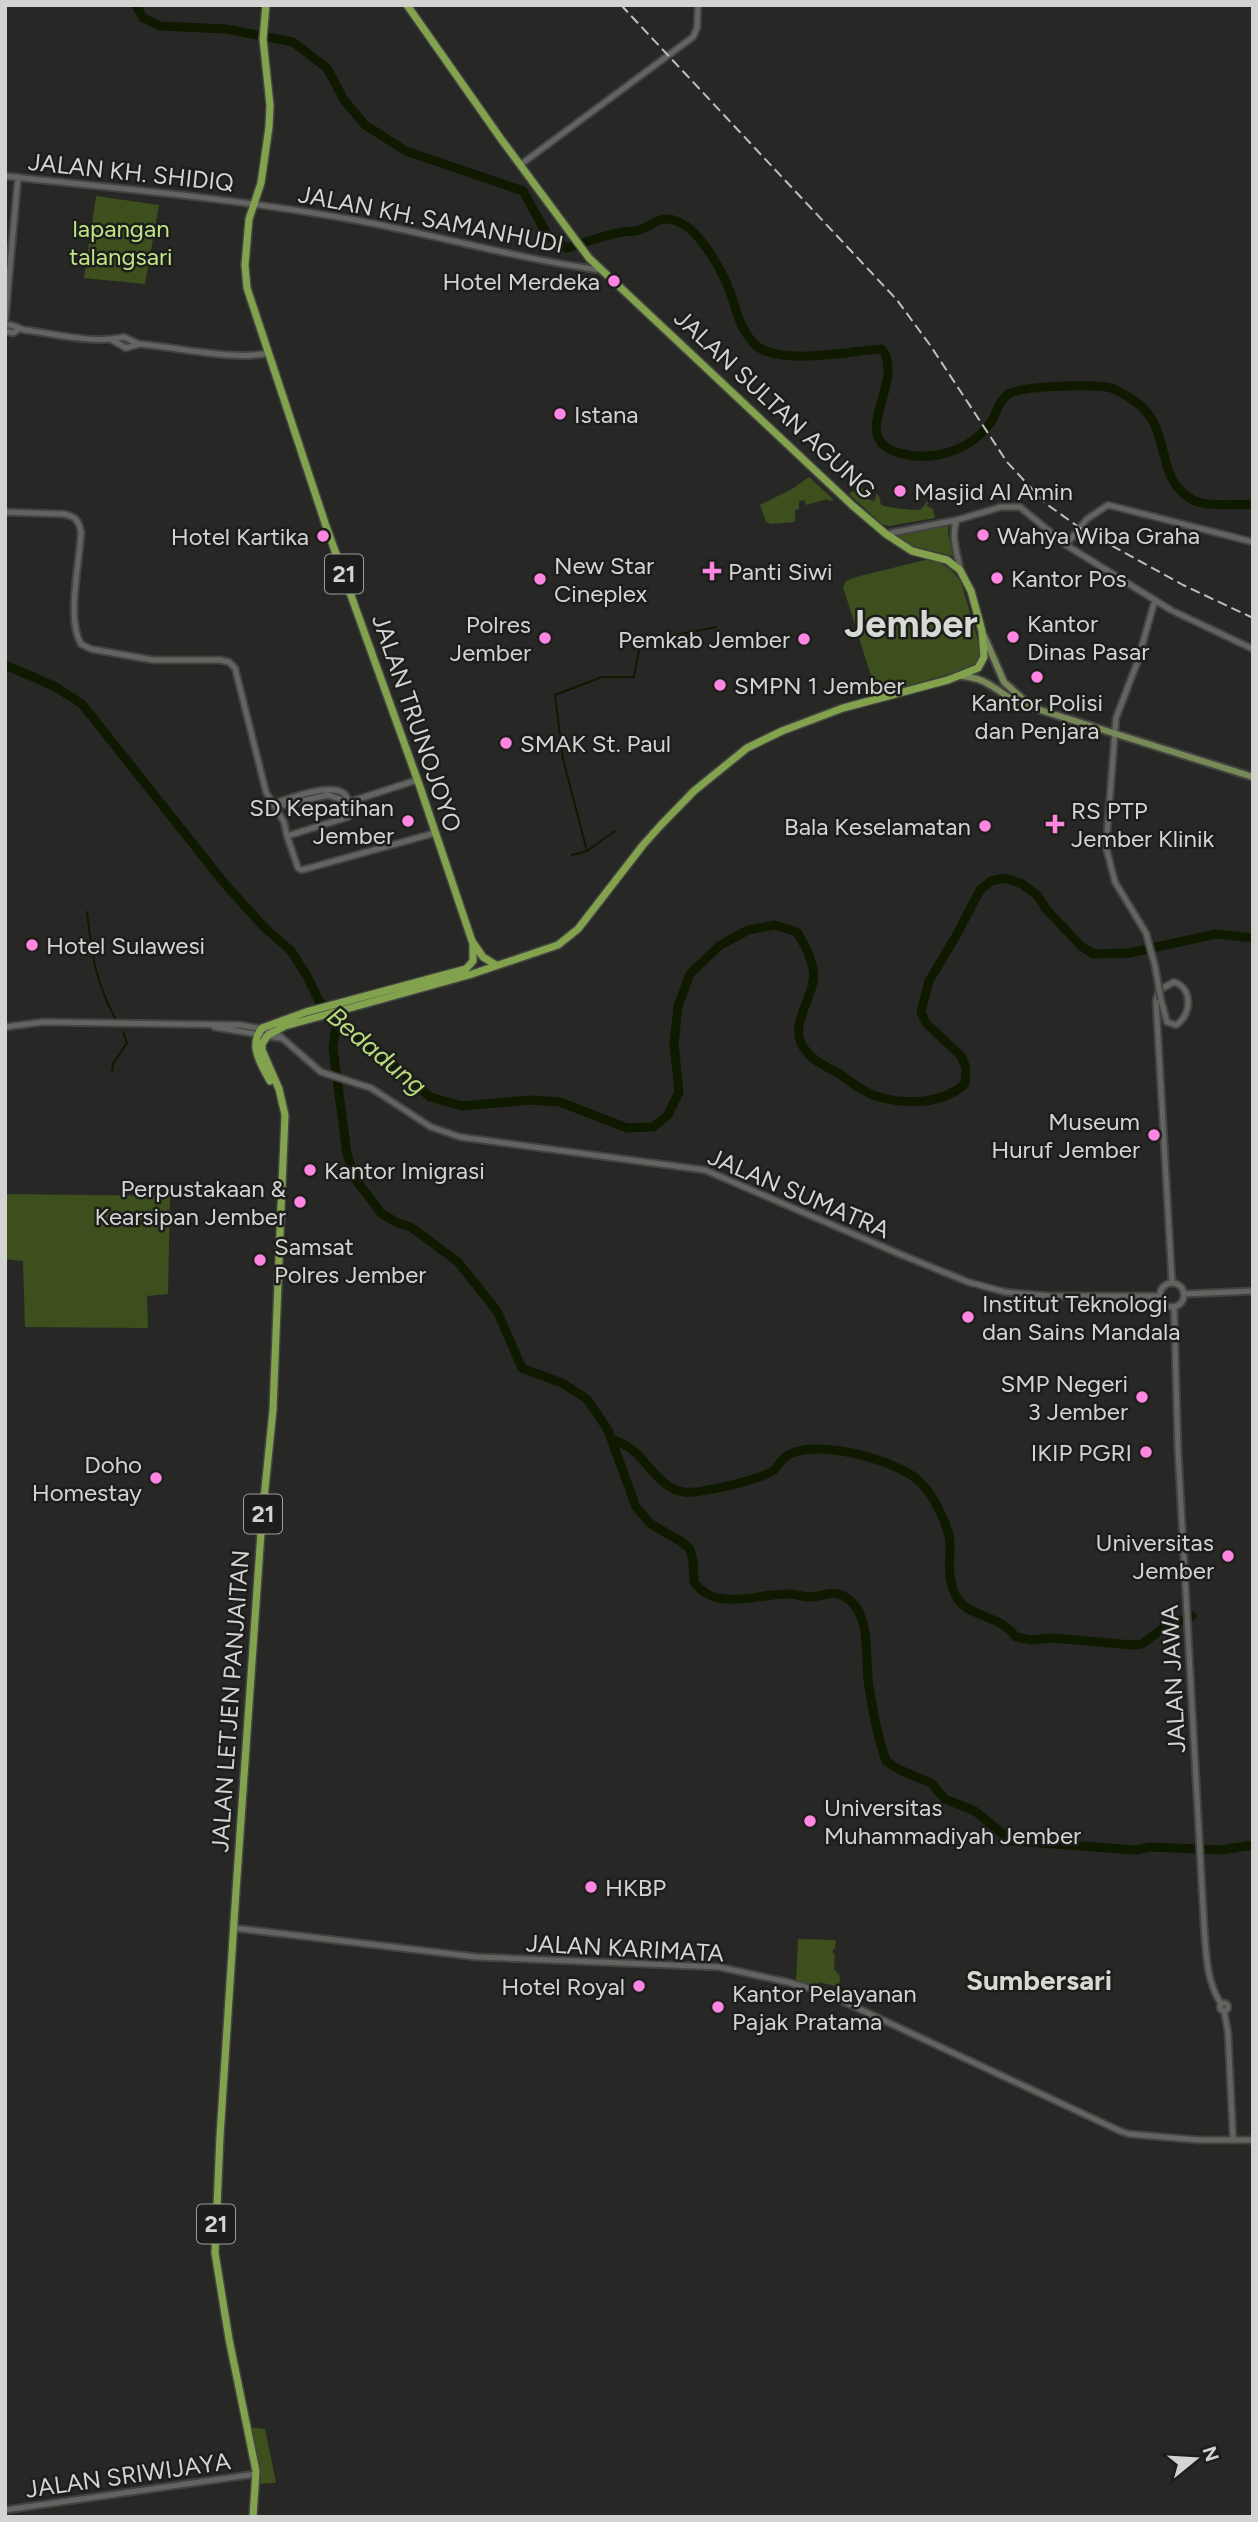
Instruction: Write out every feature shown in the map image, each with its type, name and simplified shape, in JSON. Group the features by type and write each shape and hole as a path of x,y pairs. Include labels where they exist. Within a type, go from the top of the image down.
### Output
{"highway":[{"name":"JALAN SULTAN AGUNG","path":"407,5 589,258 843,498 886,534 912,551 947,560 960,570"},
{"name":"21","path":"254,202 261,183 269,127 270,105 264,51 266,9"},
{"name":"JALAN TRUNOJOYO","path":"254,202 247,235 246,281 268,353 472,941 483,957 496,965"},
{"path":"359,1001 469,975 545,950 567,939 660,826 694,791 754,744 852,705 960,676 982,664 982,631 971,591 960,570"},
{"path":"260,1031 306,1015 466,970 474,958 472,941"},
{"path":"274,1035 306,1015"},
{"name":"21","path":"260,1031 256,1051 282,1099"},
{"name":"21","path":"274,1035 262,1044 262,1050 282,1099"},
{"name":"JALAN LETJEN PANJAITAN","path":"234,1928 262,1518 273,1410 285,1115 282,1099"},
{"name":"21","path":"234,1928 215,2253 256,2474 253,2517"}],"main road":[{"path":"520,165 694,37 698,5"},
{"name":"JALAN KH. SHIDIQ","path":"5,176 254,202"},
{"path":"18,177 5,324 12,324 19,329 113,340 128,337 139,344 236,356 268,353"},
{"name":"JALAN KH. SAMANHUDI","path":"254,202 601,270"},
{"path":"5,331 13,333 19,329"},
{"path":"113,340 127,348 139,344"},
{"path":"1066,545 1087,519 1108,505 1253,542"},
{"path":"886,534 1014,506 1025,510 1066,545 1173,611 1253,649"},
{"path":"5,512 69,515 77,520 81,545 75,616 76,633 81,644 91,649 153,660 225,661 235,668 266,792 275,803 298,868 302,870 435,833"},
{"path":"957,520 953,527 960,570"},
{"path":"1155,600 1137,663 1116,718 1107,855 1115,882 1146,933 1161,1000 1167,1022 1176,1025 1183,1020 1188,1009 1186,991 1183,986 1174,982 1159,990 1156,1000 1172,1282"},
{"path":"982,631 1004,682 1034,708"},
{"path":"960,676 981,678 1007,698 1034,708 1251,776 1253,768"},
{"path":"349,802 417,780"},
{"path":"275,803 330,789 342,793 349,802 348,817 288,836"},
{"path":"5,1027 43,1022 211,1026 241,1028 274,1035"},
{"name":"JALAN SUMATRA","path":"274,1035 326,1074 377,1091 431,1127 461,1137 705,1170 902,1255 987,1288 1040,1296 1160,1296"},
{"path":"1172,1282 1180,1286 1184,1294 1181,1303 1174,1307 1165,1305 1160,1296 1163,1287 1172,1282"},
{"path":"1184,1294 1253,1291"},
{"name":"JALAN JAWA","path":"1174,1307 1187,1618 1208,1972 1211,1986 1221,2004 1228,2005 1224,2011 1228,2032 1233,2138"},
{"name":"JALAN KARIMATA","path":"234,1928 477,1957 719,1967 822,1992 1129,2134 1199,2140 1253,2140"},
{"name":"JALAN SRIWIJAYA","path":"5,2511 256,2474"}],"green space":[{"name":"lapangan talangsari","path":"96,196 159,205 145,284 84,278"},
{"path":"809,477 834,500 827,499 806,505 805,500 799,501 799,509 795,510 795,522 766,522 760,505"},
{"path":"862,488 864,492 869,490 869,500 875,501 876,494 881,505 889,507 919,510 928,500 927,506 933,509 935,518 889,526 882,524 849,494"},
{"path":"949,523 948,533 953,556 912,546 892,534"},
{"path":"925,560 946,566 961,582 982,654 979,663 971,668 885,692 877,691 872,686 843,587 846,581 856,577"},
{"path":"5,1192 170,1196 168,1294 147,1296 148,1328 25,1327 23,1261 5,1259"},
{"path":"798,1939 836,1940 832,1952 835,1955 834,1969 840,1976 839,1987 819,1982 818,1989 796,1982"},
{"path":"247,2427 265,2429 276,2482 255,2484"}],"waterway":[{"path":"136,5 143,18 160,26 226,29 293,42 327,68 344,100 365,125 406,151 523,191 548,236 567,248 609,235 637,231 660,220 679,222 701,240 710,253 725,280 744,329 751,341 761,349 788,356 882,349 888,362 888,377 877,421 877,434 883,444 896,452 921,456 958,449 979,435 991,422 1004,398 1014,392 1055,386 1107,387 1122,393 1144,409 1153,422 1167,466 1181,492 1200,503 1253,504"},
{"path":"587,851 563,759 555,695 602,677 634,677 641,640 716,627"},
{"name":"Bedadung","path":"5,665 54,686 82,704 225,884 264,927 291,951 319,1001 352,1035 384,1057 430,1097 462,1106 529,1100 560,1102 627,1128 653,1127 668,1115 679,1092 674,1044 678,1006 690,974 719,946 748,930 775,925 797,932 806,949 814,975 802,1012 799,1036 808,1053 868,1093 890,1100 913,1102 946,1096 965,1084 966,1068 961,1056 926,1023 921,1012 929,981 980,890 991,881 1005,878 1022,884 1037,895 1046,909 1082,947 1094,954 1129,953 1216,934 1253,938"},
{"path":"572,855 587,851 615,831"},
{"path":"87,912 96,967 103,993 116,1020"},
{"path":"337,1020 333,1048 347,1154 356,1180 382,1214 411,1227 458,1262 497,1311 522,1368 562,1383 587,1399 608,1430 636,1507 651,1524 690,1549 694,1582 703,1591 726,1599 777,1594 810,1597 834,1593 851,1602 859,1611 866,1636 871,1696 886,1761 931,1783 945,1799 975,1811 1011,1841 1136,1850 1150,1847 1221,1850 1253,1845"},
{"path":"112,1072 113,1064 127,1043 123,1032"},
{"path":"612,1439 633,1450 669,1487 684,1492 717,1488 759,1477 775,1469 787,1456 803,1450 838,1450 894,1466 920,1482 940,1511 949,1537 951,1583 956,1596 967,1608 1001,1624 1016,1637 1032,1640 1053,1638 1142,1644 1163,1628 1192,1616"}],"railway":[{"path":"621,5 897,300 1007,462 1045,503 1080,528 1183,585 1253,618"}],"place":[{"name":"Hotel Merdeka","path":"614,281"},
{"name":"Istana","path":"560,414"},
{"name":"Masjid Al Amin","path":"900,491"},
{"name":"Wahya Wiba Graha","path":"983,535"},
{"name":"Hotel Kartika","path":"323,536"},
{"name":"Panti Siwi","path":"712,571"},
{"name":"Kantor Pos","path":"997,578"},
{"name":"New Star Cineplex","path":"540,579"},
{"name":"Kantor Dinas Pasar","path":"1013,637"},
{"name":"Polres Jember","path":"545,638"},
{"name":"Pemkab Jember","path":"804,639"},
{"name":"Kantor Polisi dan Penjara","path":"1037,677"},
{"name":"SMPN 1 Jember","path":"720,685"},
{"name":"SMAK St. Paul","path":"506,743"},
{"name":"SD Kepatihan Jember","path":"408,821"},
{"name":"RS PTP Jember Klinik","path":"1055,824"},
{"name":"Bala Keselamatan","path":"985,826"},
{"name":"Hotel Sulawesi","path":"32,945"},
{"name":"Museum Huruf Jember","path":"1154,1135"},
{"name":"Kantor Imigrasi","path":"310,1170"},
{"name":"Perpustakaan & Kearsipan Jember","path":"300,1202"},
{"name":"Samsat Polres Jember","path":"260,1260"},
{"name":"Institut Teknologi dan Sains Mandala","path":"968,1317"},
{"name":"SMP Negeri 3 Jember","path":"1142,1397"},
{"name":"IKIP PGRI","path":"1146,1452"},
{"name":"Doho Homestay","path":"156,1478"},
{"name":"Universitas Jember","path":"1228,1556"},
{"name":"Universitas Muhammadiyah Jember","path":"810,1821"},
{"name":"HKBP","path":"591,1887"},
{"name":"Hotel Royal","path":"639,1986"},
{"name":"Kantor Pelayanan Pajak Pratama","path":"718,2007"}],"district":[{"name":"Jember","path":"911,624"},
{"name":"Sumbersari","path":"1039,1980"}]}
